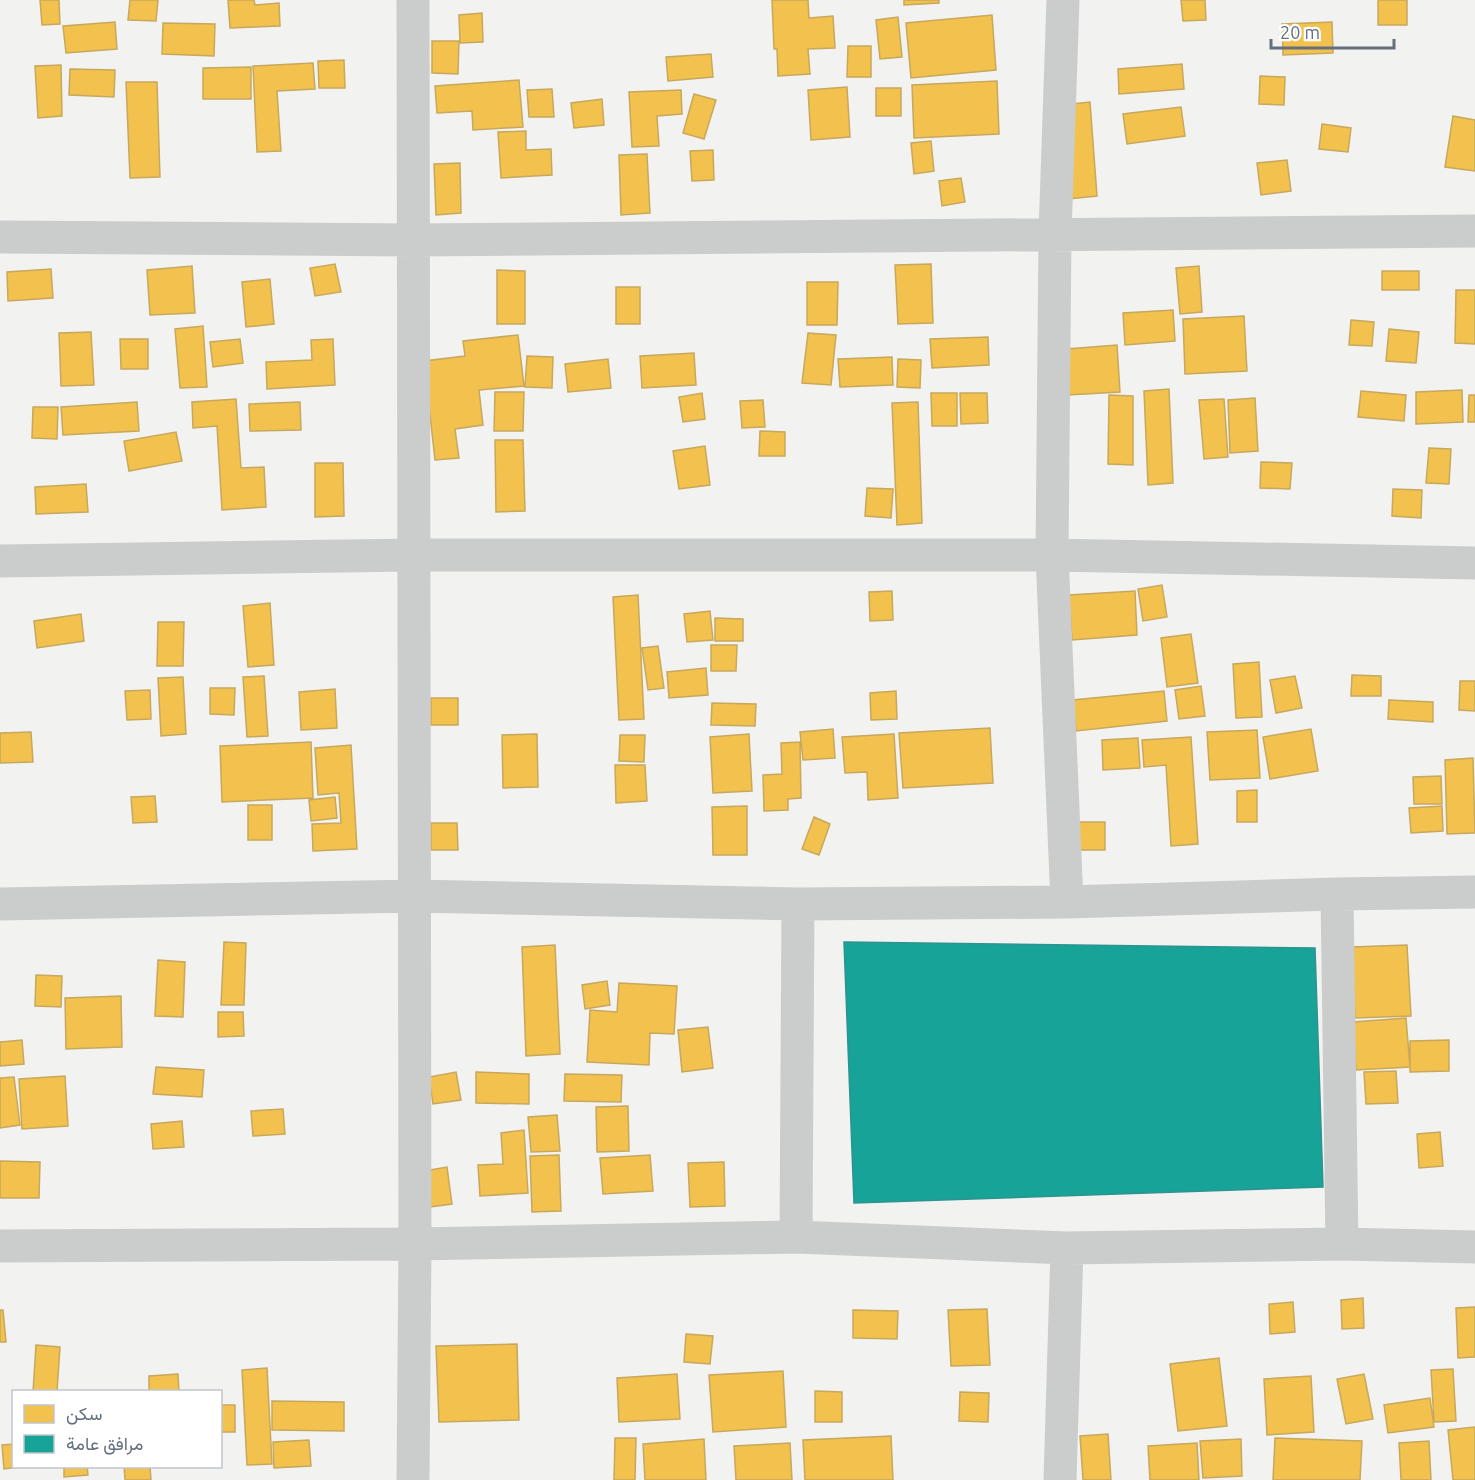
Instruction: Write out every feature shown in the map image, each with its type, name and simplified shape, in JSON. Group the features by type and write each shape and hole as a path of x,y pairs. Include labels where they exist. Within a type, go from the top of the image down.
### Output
{"street":[{"path":"413,0 415,896 413,1480"},
{"path":"1063,0 1055,234 1052,555 1067,902"},
{"path":"0,237 414,240 1475,231"},
{"path":"0,561 414,555 1052,555 1475,563"},
{"path":"0,904 415,896 798,904 1067,902 1475,892"},
{"path":"1337,894 1342,1244"},
{"path":"796,1236 798,904"},
{"path":"0,1246 415,1244 796,1236 1067,1248 1342,1244 1475,1247"},
{"path":"1060,1480 1067,1248"}],"building: سكن":[{"path":"40,0 59,0 60,24 42,25"},
{"path":"130,0 158,0 156,21 128,20"},
{"path":"228,0 254,0 255,5 279,3 280,26 230,28"},
{"path":"772,0 808,0 809,18 833,16 835,48 808,49 810,74 778,76 777,49 774,49"},
{"path":"904,0 939,0 939,3 904,5"},
{"path":"1181,0 1205,0 1206,20 1183,21"},
{"path":"1378,0 1407,0 1407,25 1378,25"},
{"path":"482,13 483,42 460,43 459,15"},
{"path":"992,15 996,70 911,78 906,23"},
{"path":"898,17 902,57 880,59 876,20"},
{"path":"115,22 117,49 66,53 63,26"},
{"path":"1332,22 1333,53 1283,55 1282,24"},
{"path":"163,23 215,24 214,56 162,54"},
{"path":"432,41 459,41 458,74 432,73"},
{"path":"848,46 871,46 871,77 847,77"},
{"path":"711,54 713,77 668,81 666,57"},
{"path":"344,60 345,88 319,88 318,61"},
{"path":"313,63 315,89 277,91 281,151 257,152 253,66"},
{"path":"1182,64 1184,89 1119,94 1118,69"},
{"path":"61,65 62,116 38,118 35,66"},
{"path":"251,67 251,99 203,99 203,68"},
{"path":"70,69 115,70 114,97 69,95"},
{"path":"1260,76 1285,77 1284,105 1259,104"},
{"path":"519,80 523,127 473,130 472,111 437,113 435,86"},
{"path":"997,81 999,134 914,138 912,85"},
{"path":"126,82 157,82 160,177 130,178"},
{"path":"847,87 850,137 811,140 808,90"},
{"path":"876,88 901,88 901,116 876,116"},
{"path":"552,89 554,117 529,117 527,90"},
{"path":"681,90 682,114 657,116 659,146 632,147 629,92"},
{"path":"694,94 716,100 704,139 683,133"},
{"path":"602,99 604,125 574,128 571,103"},
{"path":"1090,102 1097,196 1068,199 1062,105"},
{"path":"1181,107 1185,136 1127,144 1123,114"},
{"path":"1453,116 1475,120 1475,171 1445,167"},
{"path":"1322,124 1351,128 1348,152 1319,149"},
{"path":"526,131 526,150 551,149 552,175 501,178 498,132"},
{"path":"931,141 934,171 914,174 911,143"},
{"path":"713,150 714,180 692,181 690,151"},
{"path":"647,154 650,213 621,215 619,155"},
{"path":"1287,160 1291,191 1261,195 1257,163"},
{"path":"460,163 461,213 436,215 434,164"},
{"path":"961,178 965,202 942,206 939,181"},
{"path":"335,264 341,292 315,296 310,268"},
{"path":"931,264 933,323 898,324 895,265"},
{"path":"192,266 195,313 150,315 147,270"},
{"path":"1199,266 1202,312 1180,314 1176,268"},
{"path":"51,269 53,298 8,301 7,272"},
{"path":"497,270 525,271 525,324 497,324"},
{"path":"1382,271 1419,271 1419,290 1382,290"},
{"path":"270,279 274,324 246,327 242,282"},
{"path":"807,282 838,282 837,325 807,325"},
{"path":"616,287 640,287 640,324 616,324"},
{"path":"1456,290 1475,290 1475,344 1455,343"},
{"path":"1173,310 1175,341 1125,345 1123,313"},
{"path":"1244,316 1247,371 1185,374 1183,319"},
{"path":"1351,320 1374,322 1372,346 1349,345"},
{"path":"203,326 207,387 180,388 175,329"},
{"path":"1389,329 1419,332 1416,363 1386,361"},
{"path":"91,332 94,385 61,386 59,333"},
{"path":"808,333 836,335 831,385 802,383"},
{"path":"518,335 524,386 479,390 483,425 455,429 459,458 435,460 424,361 465,356 463,341"},
{"path":"988,337 989,365 932,368 930,339"},
{"path":"120,339 148,339 148,369 121,369"},
{"path":"240,339 243,363 213,367 210,342"},
{"path":"333,339 335,385 267,389 266,362 312,360 311,340"},
{"path":"1117,345 1120,392 1068,395 1066,349"},
{"path":"694,353 696,385 642,388 640,356"},
{"path":"527,356 553,357 552,388 525,387"},
{"path":"892,357 893,385 840,387 838,359"},
{"path":"608,359 611,388 568,392 565,364"},
{"path":"898,359 921,360 920,388 897,387"},
{"path":"1169,389 1173,483 1148,485 1144,391"},
{"path":"1462,390 1463,422 1416,424 1416,392"},
{"path":"1361,391 1406,395 1404,421 1358,417"},
{"path":"495,392 524,392 523,431 494,431"},
{"path":"702,393 705,419 683,422 679,397"},
{"path":"931,393 957,393 957,426 932,426"},
{"path":"960,393 987,393 988,423 961,424"},
{"path":"1109,395 1133,396 1133,465 1108,464"},
{"path":"1469,395 1475,395 1475,422 1468,422"},
{"path":"1255,398 1258,451 1230,453 1228,400"},
{"path":"236,399 241,468 264,467 266,507 222,510 217,426 193,428 192,402"},
{"path":"1224,399 1228,457 1204,459 1199,400"},
{"path":"763,400 765,427 742,428 740,401"},
{"path":"137,402 139,431 63,435 61,407"},
{"path":"300,402 301,430 250,431 249,404"},
{"path":"918,402 922,523 897,525 892,403"},
{"path":"33,407 58,407 57,439 32,438"},
{"path":"760,431 785,432 785,456 759,456"},
{"path":"176,432 182,461 129,471 124,441"},
{"path":"495,440 523,440 525,511 496,512"},
{"path":"705,446 710,485 679,489 673,451"},
{"path":"1429,448 1451,449 1449,484 1426,483"},
{"path":"1261,462 1292,463 1290,489 1260,488"},
{"path":"315,463 343,463 344,516 315,517"},
{"path":"86,484 88,512 36,514 35,487"},
{"path":"867,488 893,489 891,518 865,516"},
{"path":"1393,489 1422,490 1421,518 1392,516"},
{"path":"1162,585 1167,617 1143,621 1138,589"},
{"path":"892,591 893,620 870,621 869,592"},
{"path":"1135,591 1137,635 1072,640 1069,595"},
{"path":"638,595 644,719 619,720 613,597"},
{"path":"270,603 274,665 248,667 243,606"},
{"path":"710,611 713,640 687,642 684,614"},
{"path":"81,614 84,641 37,648 34,621"},
{"path":"715,618 743,619 743,641 715,641"},
{"path":"158,622 184,622 183,666 157,666"},
{"path":"1191,634 1198,683 1167,687 1161,638"},
{"path":"711,645 737,645 736,671 711,671"},
{"path":"658,646 664,688 648,690 642,648"},
{"path":"1259,662 1262,717 1236,718 1233,664"},
{"path":"706,668 708,695 669,698 667,672"},
{"path":"1352,675 1381,676 1381,696 1351,696"},
{"path":"264,676 268,736 247,737 243,677"},
{"path":"1295,676 1302,708 1276,713 1270,680"},
{"path":"183,677 186,734 161,736 158,678"},
{"path":"1460,681 1475,681 1475,711 1459,710"},
{"path":"1201,686 1205,716 1179,719 1175,690"},
{"path":"210,688 235,688 234,715 210,714"},
{"path":"335,689 337,728 301,730 299,692"},
{"path":"150,690 151,719 127,720 125,691"},
{"path":"896,691 897,719 871,720 870,693"},
{"path":"1164,691 1167,721 1076,731 1073,700"},
{"path":"431,698 458,698 458,725 431,725"},
{"path":"1389,700 1433,702 1433,722 1388,719"},
{"path":"712,703 756,704 755,726 711,725"},
{"path":"990,728 993,783 903,788 899,733"},
{"path":"833,729 835,758 803,760 800,732"},
{"path":"1311,729 1318,771 1270,779 1263,737"},
{"path":"1257,730 1260,778 1210,780 1207,732"},
{"path":"31,732 33,762 0,763 0,733"},
{"path":"537,734 538,787 503,788 502,735"},
{"path":"749,734 752,791 713,793 710,737"},
{"path":"894,734 898,798 868,800 867,772 845,773 842,737"},
{"path":"620,735 645,735 644,762 619,761"},
{"path":"1191,737 1198,844 1171,846 1166,765 1144,767 1142,740"},
{"path":"1138,738 1140,768 1103,770 1102,740"},
{"path":"311,742 313,798 222,802 220,746"},
{"path":"800,742 801,798 788,799 788,810 764,811 763,775 782,774 781,743"},
{"path":"351,745 357,849 313,851 312,824 341,823 339,793 318,795 315,748"},
{"path":"1473,758 1475,833 1447,834 1445,760"},
{"path":"615,765 645,765 647,801 616,803"},
{"path":"1441,776 1442,804 1414,804 1413,777"},
{"path":"1257,790 1257,822 1237,822 1237,791"},
{"path":"155,796 157,822 133,823 131,797"},
{"path":"335,797 337,818 311,821 309,800"},
{"path":"248,805 272,805 272,840 248,840"},
{"path":"747,806 747,855 713,855 712,807"},
{"path":"1442,806 1443,831 1411,833 1409,808"},
{"path":"814,817 830,824 819,855 802,849"},
{"path":"1077,822 1105,822 1105,850 1077,850"},
{"path":"431,823 457,823 458,850 431,850"},
{"path":"224,942 246,943 244,1005 221,1005"},
{"path":"555,945 560,1054 526,1056 522,947"},
{"path":"1407,945 1411,1016 1355,1018 1352,947"},
{"path":"158,960 185,962 183,1017 155,1016"},
{"path":"36,975 62,976 61,1007 35,1006"},
{"path":"607,981 610,1005 585,1009 582,985"},
{"path":"619,983 677,986 674,1034 650,1033 649,1065 587,1062 590,1010 617,1012"},
{"path":"121,996 122,1047 66,1049 65,998"},
{"path":"218,1012 243,1012 244,1036 218,1037"},
{"path":"1406,1018 1410,1067 1356,1070 1353,1022"},
{"path":"708,1027 713,1068 682,1072 678,1030"},
{"path":"22,1040 24,1064 0,1066 0,1042"},
{"path":"1449,1040 1449,1071 1410,1072 1410,1041"},
{"path":"156,1067 204,1070 202,1097 153,1094"},
{"path":"1396,1071 1398,1103 1366,1104 1364,1072"},
{"path":"456,1072 461,1100 433,1104 429,1077"},
{"path":"476,1072 529,1074 529,1104 476,1103"},
{"path":"565,1074 622,1075 621,1102 564,1101"},
{"path":"65,1076 68,1126 22,1129 19,1079"},
{"path":"14,1077 20,1125 0,1128 0,1078"},
{"path":"628,1106 629,1151 597,1152 596,1107"},
{"path":"283,1109 285,1134 253,1136 251,1111"},
{"path":"557,1115 560,1151 531,1152 528,1117"},
{"path":"182,1121 184,1147 153,1149 151,1124"},
{"path":"524,1130 528,1193 480,1196 478,1165 503,1164 501,1133"},
{"path":"1440,1132 1443,1166 1419,1168 1417,1134"},
{"path":"559,1155 561,1211 532,1212 530,1156"},
{"path":"650,1155 653,1191 603,1194 600,1158"},
{"path":"0,1161 40,1162 39,1198 0,1198"},
{"path":"724,1162 725,1206 690,1207 688,1163"},
{"path":"447,1167 452,1204 415,1209 411,1173"},
{"path":"1363,1298 1364,1328 1342,1329 1341,1300"},
{"path":"1293,1302 1295,1332 1270,1334 1269,1304"},
{"path":"1475,1307 1475,1357 1458,1358 1456,1308"},
{"path":"987,1309 990,1365 951,1366 948,1310"},
{"path":"0,1310 3,1310 6,1342 0,1342"},
{"path":"853,1310 898,1311 897,1339 853,1338"},
{"path":"686,1334 713,1336 710,1364 684,1362"},
{"path":"517,1344 519,1420 439,1422 436,1346"},
{"path":"36,1345 60,1347 57,1390 33,1390"},
{"path":"1219,1358 1227,1426 1178,1431 1170,1364"},
{"path":"267,1368 272,1464 247,1465 242,1370"},
{"path":"1453,1369 1456,1421 1434,1422 1431,1370"},
{"path":"783,1371 786,1427 713,1432 709,1375"},
{"path":"178,1374 179,1390 149,1390 149,1376"},
{"path":"677,1374 680,1419 619,1422 617,1378"},
{"path":"1364,1374 1373,1419 1346,1424 1337,1379"},
{"path":"1311,1376 1314,1432 1267,1435 1264,1379"},
{"path":"815,1391 842,1392 842,1422 815,1422"},
{"path":"960,1392 989,1393 988,1422 959,1421"},
{"path":"1430,1398 1434,1427 1388,1433 1384,1405"},
{"path":"272,1401 344,1402 344,1431 272,1430"},
{"path":"222,1405 235,1405 235,1432 222,1432"},
{"path":"1475,1427 1475,1480 1453,1480 1448,1430"},
{"path":"1108,1434 1111,1480 1083,1480 1080,1436"},
{"path":"891,1436 893,1480 805,1480 803,1440"},
{"path":"615,1438 636,1438 635,1480 614,1480"},
{"path":"1275,1438 1362,1441 1360,1480 1273,1480"},
{"path":"704,1439 706,1480 645,1480 643,1444"},
{"path":"1241,1439 1242,1476 1203,1478 1200,1441"},
{"path":"309,1440 311,1466 274,1468 273,1442"},
{"path":"1429,1441 1431,1480 1401,1480 1399,1443"},
{"path":"790,1443 792,1480 736,1480 734,1446"},
{"path":"1197,1443 1199,1480 1150,1480 1148,1446"},
{"path":"12,1444 12,1468 4,1469 2,1445"},
{"path":"64,1468 87,1468 88,1475 64,1477"},
{"path":"124,1468 150,1468 151,1480 125,1480"}],"building: مرافق عامة":[{"path":"844,942 1315,948 1323,1187 854,1203"}]}
